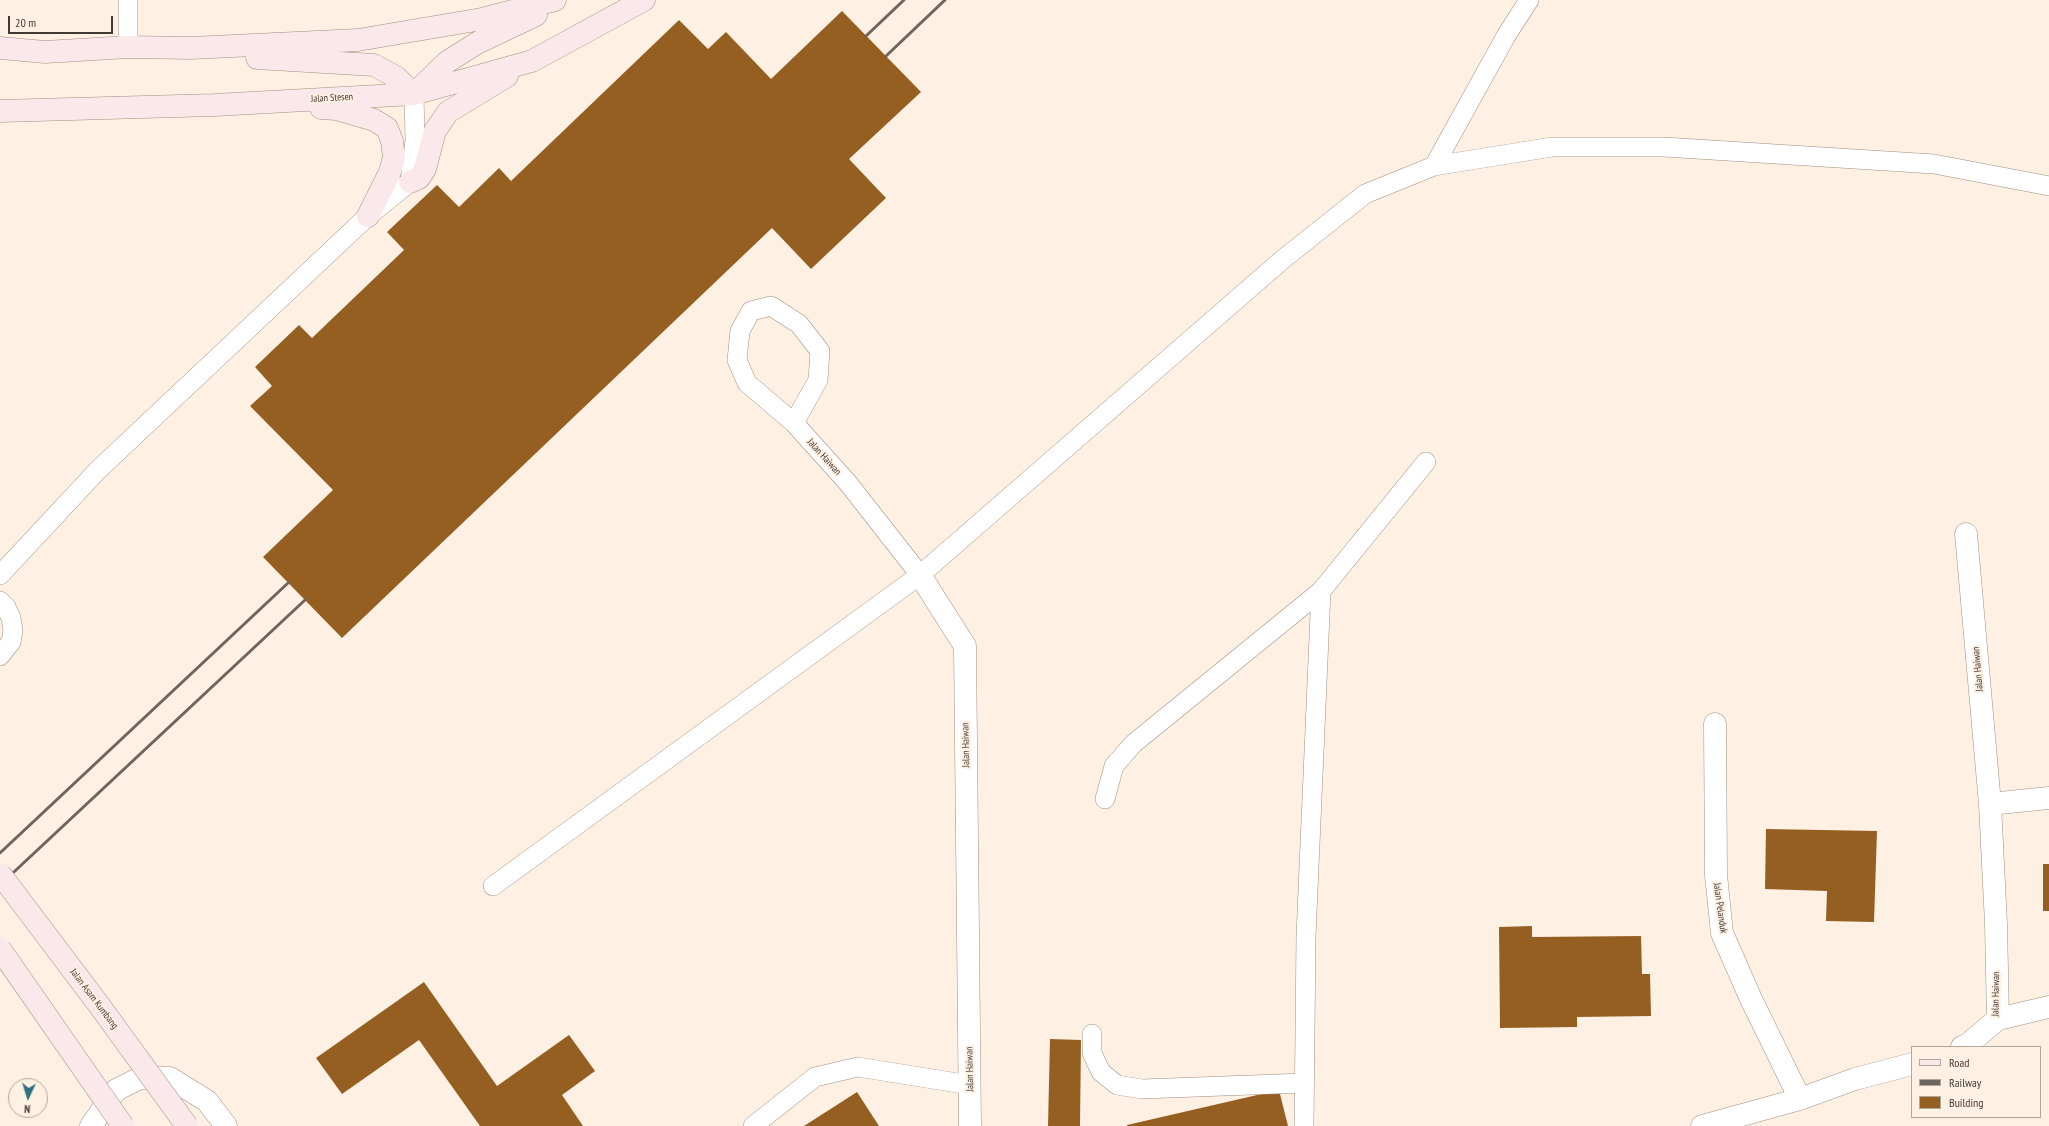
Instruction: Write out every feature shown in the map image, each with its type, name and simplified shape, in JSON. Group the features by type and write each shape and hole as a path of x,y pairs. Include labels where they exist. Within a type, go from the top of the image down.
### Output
{"main road":[{"path":"0,53 128,47 191,48 358,40 482,19 555,0"},
{"path":"191,48 240,57 374,65 396,77 414,94 447,62 477,43 569,0"},
{"name":"Jalan Stesen","path":"0,111 215,105 414,94 532,60 644,0"},
{"path":"0,48 45,52"},
{"path":"410,182 418,178 425,169 435,131 448,112 532,60"},
{"path":"215,105 336,109 374,120 387,128 392,141 394,157 390,172 368,216"},
{"name":"Jalan Asam Kumbang","path":"0,874 99,1005 187,1126"},
{"path":"0,949 123,1126"}],"street":[{"name":"Jalan Haiwan","path":"1965,1046 1998,1019 1996,924 1990,804 1966,534"},
{"name":"Jalan Haiwan","path":"920,575 965,646 970,1126"},
{"name":"Jalan Pelanduk","path":"1715,724 1716,875 1722,933 1751,999 1800,1099"},
{"path":"1990,804 2049,798"},
{"path":"1998,1019 2049,1007"},
{"path":"1702,1126 1800,1099 1855,1079 1911,1064"},
{"path":"91,1126 116,1090 140,1078 170,1078 208,1101 226,1126"}],"lane":[{"path":"128,0 128,47"},
{"path":"1434,166 1506,36 1529,0"},
{"path":"0,575 98,470 368,216 410,182 415,140 414,94"},
{"path":"493,886 920,575 1282,260 1365,194 1434,166 1552,147 1664,147 1934,164 2049,186"},
{"name":"Jalan Haiwan","path":"794,423 818,380 820,351 799,324 771,306 751,311 740,331 737,360 747,383 794,423 848,484 920,575"},
{"path":"1105,799 1114,766 1133,744 1321,591 1426,462"},
{"path":"1304,1126 1306,936 1321,591"},
{"path":"0,601 6,607 11,618 13,630 11,642 0,656"},
{"path":"1092,1034 1092,1053 1101,1072 1117,1085 1142,1089 1305,1083"},
{"path":"753,1126 815,1078 858,1067 970,1085"}],"building":[{"path":"842,11 921,92 849,159 886,198 811,269 772,228 342,638 263,557 333,490 250,406 272,386 255,367 299,325 312,338 404,250 387,232 437,185 459,207 499,168 511,181 679,20 708,49 726,32 771,79"},
{"path":"1766,829 1877,831 1874,922 1826,921 1827,891 1765,889"},
{"path":"2043,864 2049,864 2049,911 2043,911"},
{"path":"1532,926 1532,937 1641,936 1642,974 1650,974 1651,1016 1577,1017 1577,1027 1500,1028 1499,927"},
{"path":"424,982 497,1086 569,1035 595,1071 562,1095 583,1126 480,1126 419,1040 342,1094 316,1058"},
{"path":"1050,1039 1081,1040 1080,1126 1048,1126"},
{"path":"1279,1090 1288,1126 1127,1126 1127,1125"},
{"path":"857,1092 879,1126 804,1126"}],"railway":[{"path":"866,36 904,0"},
{"path":"886,56 945,0"},
{"path":"0,853 288,583"},
{"path":"0,885 305,600"}]}
